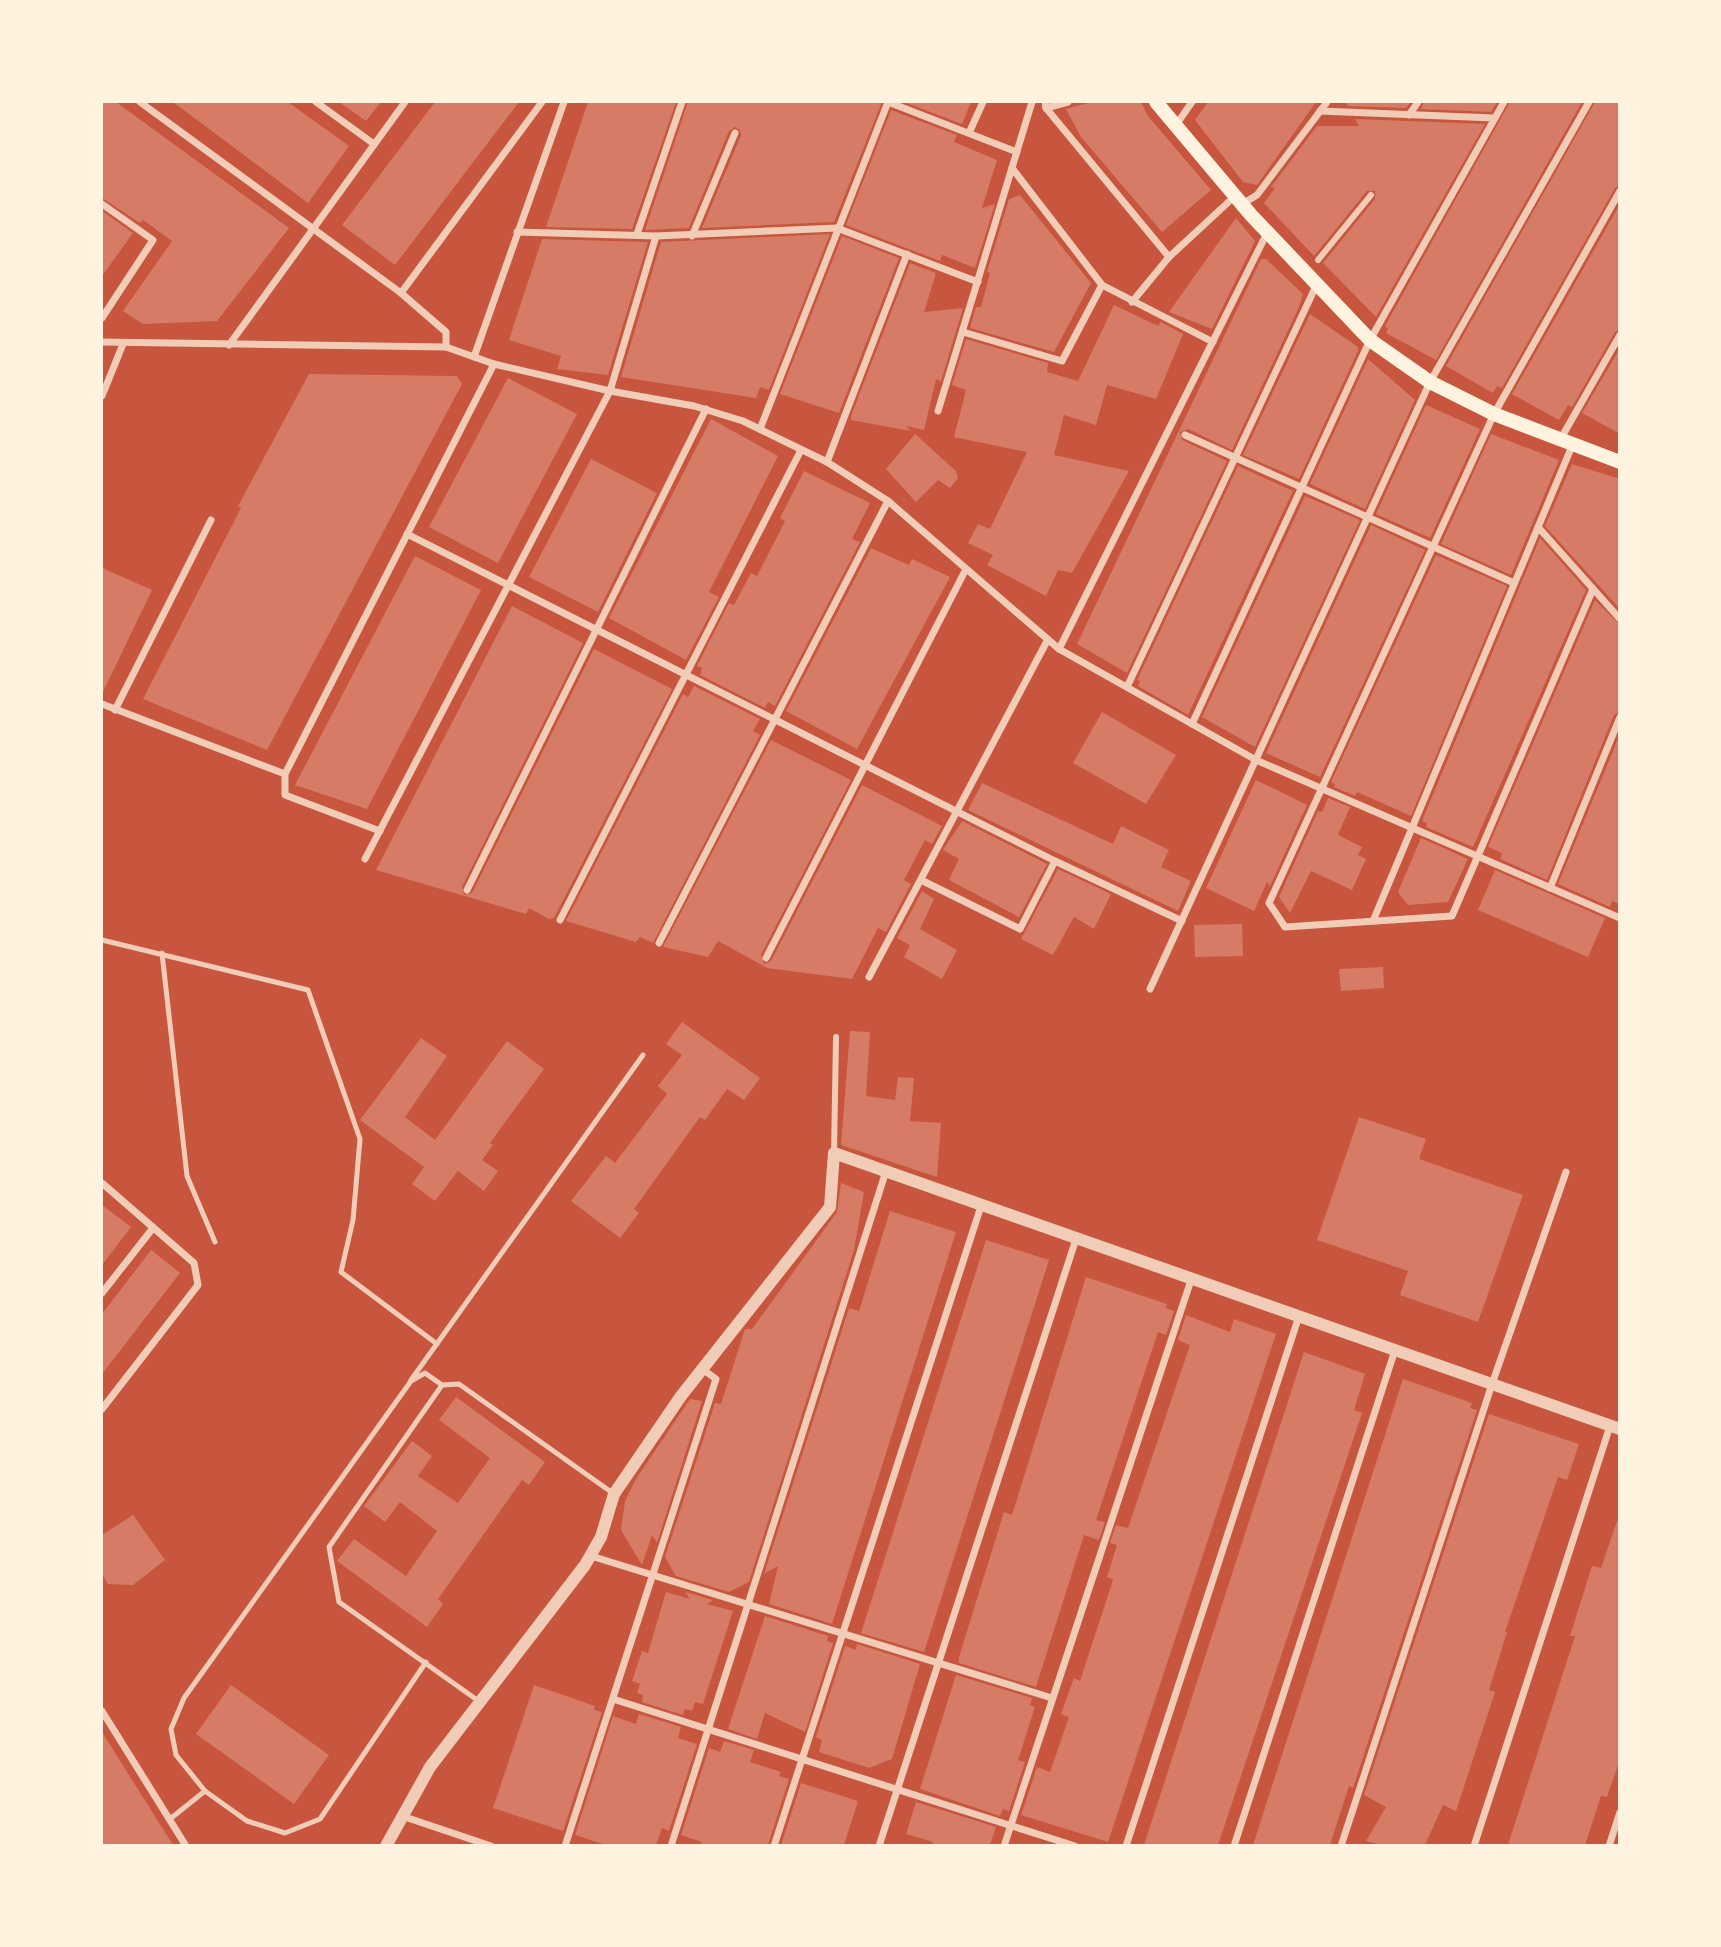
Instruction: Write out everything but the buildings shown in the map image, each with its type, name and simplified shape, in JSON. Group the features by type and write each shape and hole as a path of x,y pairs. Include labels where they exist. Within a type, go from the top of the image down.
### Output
{"main road":[{"path":"1156,102 1267,233 1370,340 1430,382 1494,414 1566,444 1619,462"}],"street":[{"path":"140,102 401,293 446,332 446,347"},
{"path":"316,102 374,144"},
{"path":"229,345 405,102"},
{"path":"401,293 542,102"},
{"path":"474,357 564,102"},
{"path":"637,233 682,102"},
{"path":"760,429 888,102 1017,152"},
{"path":"969,134 983,102"},
{"path":"938,411 1032,102"},
{"path":"1046,105 1068,102"},
{"path":"1176,125 1192,102"},
{"path":"1132,302 1169,257 1238,200 1257,195 1327,102"},
{"path":"1409,115 1418,102"},
{"path":"1192,724 1370,340 1504,102"},
{"path":"1150,989 1430,382 1589,102"},
{"path":"1046,105 1169,257"},
{"path":"1321,111 1494,118"},
{"path":"692,236 735,133"},
{"path":"1012,168 1102,285 1213,342"},
{"path":"1593,589 1452,916 1285,927 1269,903 1494,414 1619,191"},
{"path":"1318,260 1371,195"},
{"path":"102,204 153,240 102,318"},
{"path":"517,232 692,236 838,228 978,282"},
{"path":"1059,649 1267,233"},
{"path":"365,859 610,391 656,236"},
{"path":"827,462 907,254"},
{"path":"963,332 1062,361 1102,285"},
{"path":"1127,687 1316,286"},
{"path":"1373,921 1538,527 1566,444 1619,335"},
{"path":"102,342 446,347 494,363 610,391 706,409 760,429 827,462 888,501 1059,649 1256,760 1619,918"},
{"path":"102,396 123,344"},
{"path":"380,831 285,795 285,774 494,363"},
{"path":"467,890 706,409"},
{"path":"1185,435 1514,583"},
{"path":"560,920 801,450"},
{"path":"659,943 888,501"},
{"path":"115,710 211,520"},
{"path":"1538,527 1619,619"},
{"path":"407,534 1055,861 1182,921"},
{"path":"766,958 966,569"},
{"path":"869,977 1048,640"},
{"path":"102,704 285,774"},
{"path":"1550,888 1619,718"},
{"path":"921,880 1020,929 1055,861"},
{"path":"386,1846 430,1767 591,1556 601,1537 614,1494 701,1368 830,1207 836,1037"},
{"path":"834,1153 1615,1427 1475,1846"},
{"path":"671,1846 886,1171"},
{"path":"1341,1846 1492,1384 1566,1172"},
{"path":"102,1183 194,1263 198,1285 102,1409"},
{"path":"775,1846 981,1206"},
{"path":"102,1293 153,1228"},
{"path":"879,1846 1076,1240"},
{"path":"1004,1846 1191,1280"},
{"path":"1126,1846 1299,1316"},
{"path":"1234,1846 1395,1350"},
{"path":"565,1846 716,1379 701,1368"},
{"path":"591,1556 1052,1698"},
{"path":"613,1699 1075,1846"},
{"path":"102,1711 186,1846"},
{"path":"1609,1846 1619,1812"},
{"path":"401,1816 467,1842 491,1846"}],"lane":[{"path":"102,940 308,990 360,1139 353,1220 341,1272 437,1344"},
{"path":"162,953 187,1176 215,1242"},
{"path":"426,1662 320,1819 285,1833 247,1821 205,1791 176,1755 171,1729 184,1698 643,1055"},
{"path":"411,1381 425,1373 442,1385 459,1384 614,1494"},
{"path":"442,1385 329,1547 339,1602 480,1702"},
{"path":"170,1819 205,1791"}]}
